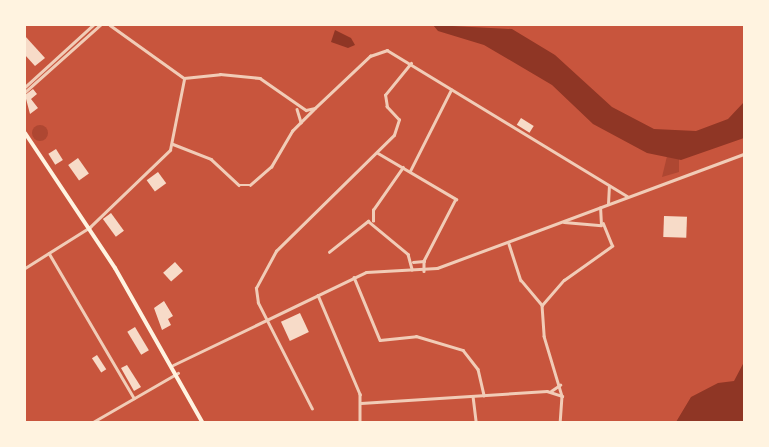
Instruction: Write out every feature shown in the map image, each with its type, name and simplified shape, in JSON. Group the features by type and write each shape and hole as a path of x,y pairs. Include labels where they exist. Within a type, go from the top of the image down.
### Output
{"main road":[{"path":"25,133 90,227 178,372 202,422"}],"street":[{"path":"25,87 93,25"},
{"path":"25,92 100,25"},
{"path":"110,25 184,78 220,74 260,78 277,86 297,107 301,122"},
{"path":"173,144 216,162 245,186 271,167 301,122 378,52 395,53 412,62 451,90 626,196"},
{"path":"312,408 266,320 255,293 276,251 378,154 399,126 385,95 412,62"},
{"path":"25,268 90,227 173,144 184,78"},
{"path":"410,171 451,90"},
{"path":"297,107 315,108"},
{"path":"378,154 456,199 424,262 424,271"},
{"path":"173,364 366,272 424,271 509,244 626,196 744,154"},
{"path":"329,252 373,210 403,167"},
{"path":"608,186 608,204"},
{"path":"542,305 564,280 612,246 603,224 600,208"},
{"path":"373,210 374,223"},
{"path":"363,221 374,223 412,262 412,271"},
{"path":"564,222 603,224"},
{"path":"509,244 521,280 542,305 544,336 562,396 560,422"},
{"path":"49,252 134,398"},
{"path":"412,262 424,262"},
{"path":"354,277 380,340 416,336 463,350 478,369 484,395"},
{"path":"318,295 361,403 360,422"},
{"path":"93,422 178,372"},
{"path":"550,391 560,385"},
{"path":"361,403 550,391 562,396"},
{"path":"473,396 476,422"}],"shaded area":[{"path":"433,25 512,29 555,55 612,107 654,129 696,131 728,119 744,102 744,138 681,160 647,153 593,124 552,85 484,45 438,31"},
{"path":"335,30 351,38 355,45 348,48 331,42"},
{"path":"40,125 46,127 48,133 46,139 40,141 34,139 32,133 34,127"},
{"path":"668,152 679,155 679,172 662,177"},
{"path":"744,362 744,422 676,422 691,397 718,383 734,381"}],"building":[{"path":"25,36 45,58 35,66 25,55"},
{"path":"33,89 37,94 31,99 38,108 30,114 25,95"},
{"path":"521,118 534,126 529,133 517,125"},
{"path":"56,149 63,160 55,165 48,154"},
{"path":"78,158 89,174 79,180 68,165"},
{"path":"158,172 166,183 155,192 147,180"},
{"path":"111,213 124,231 116,237 103,219"},
{"path":"664,216 687,217 686,238 663,237"},
{"path":"175,262 183,271 171,282 163,273"},
{"path":"164,301 173,316 168,319 171,325 162,330 154,308"},
{"path":"300,313 309,332 290,341 281,322"},
{"path":"135,327 149,350 141,355 127,332"},
{"path":"97,355 106,369 101,373 92,358"},
{"path":"127,365 141,387 134,391 121,368"}]}
